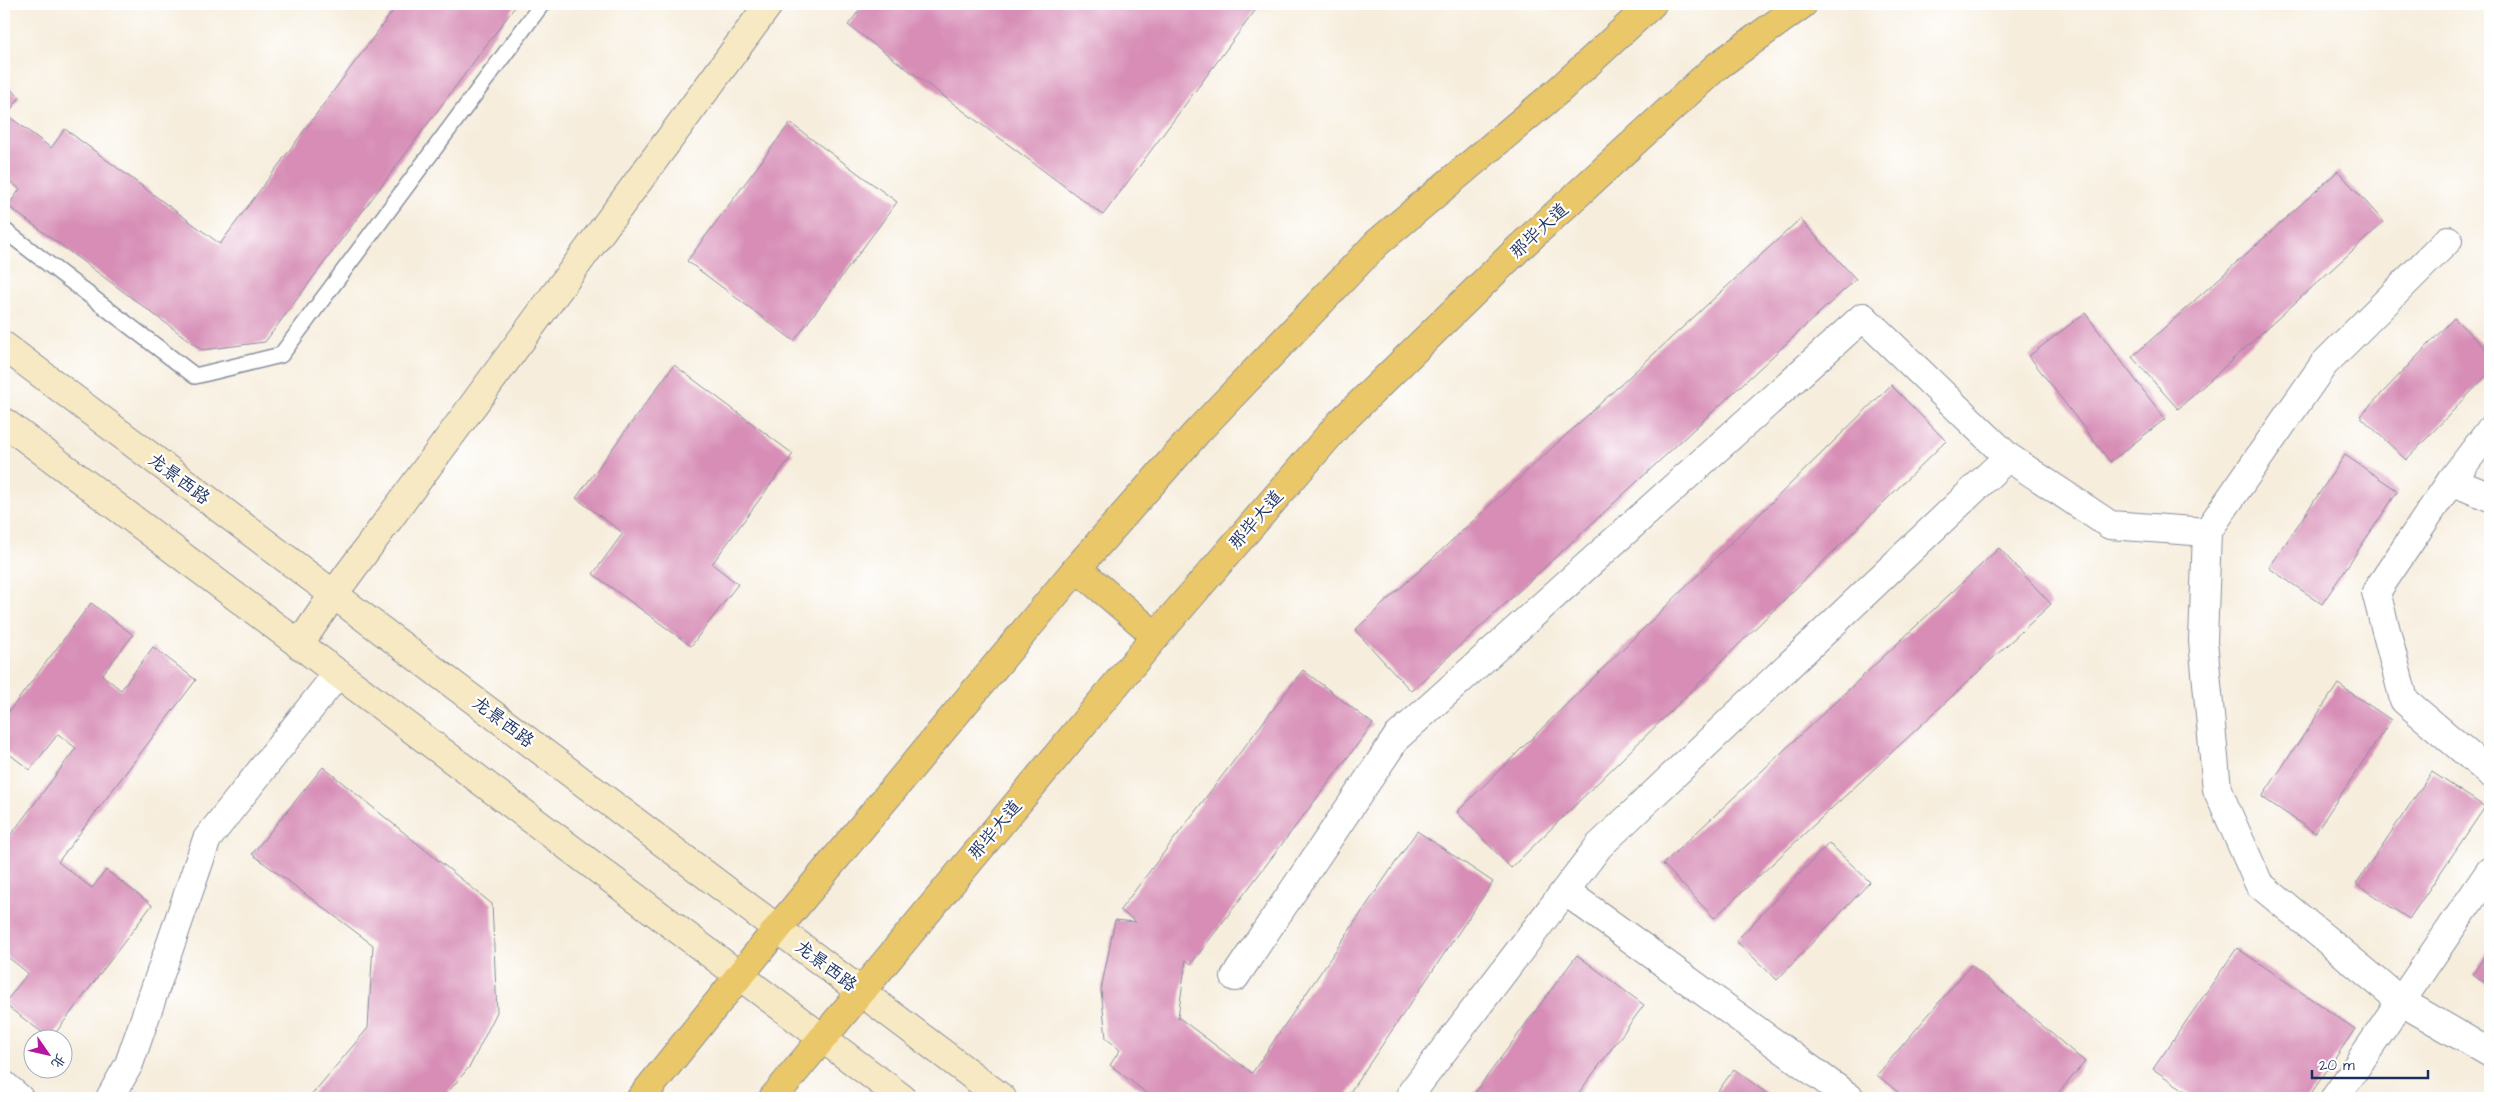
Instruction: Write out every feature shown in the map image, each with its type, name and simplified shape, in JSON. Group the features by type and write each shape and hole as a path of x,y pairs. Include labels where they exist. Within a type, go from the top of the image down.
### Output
{"main road":[{"path":"300,645 333,595 769,4"},
{"path":"641,1098 777,929 1077,568 1198,431 1378,243 1559,90 1652,4"},
{"name":"那毕大道","path":"773,1098 1156,636 1340,424 1518,250 1716,67 1803,4"},
{"name":"龙景西路","path":"4,346 1002,1098"},
{"path":"4,422 902,1098"},
{"path":"1077,568 1156,636"}],"street":[{"path":"2448,240 2324,364 2207,532 2203,641 2218,789 2260,884 2402,1002 2490,1053"},
{"path":"1235,977 1397,737 1863,317 2008,457 2110,525 2207,532"},
{"path":"2490,430 2451,481 2376,592 2404,700 2490,773"},
{"path":"1412,1092 1599,846 2008,457"},
{"path":"2451,481 2490,497"},
{"path":"110,1098 129,1064 207,839 338,673"},
{"path":"2335,1098 2490,871"},
{"path":"1565,891 1850,1098"},
{"path":"4,1085 19,1098"}],"lane":[{"path":"4,230 195,376 282,355 542,4"}],"building":[{"path":"398,4 517,4 265,342 202,350 8,206 20,189 4,177 4,84 20,97 7,115 51,148 65,129 220,244"},
{"path":"864,4 1260,4 1103,215 848,25"},
{"path":"790,123 897,202 794,341 687,261"},
{"path":"2338,171 2384,222 2178,409 2132,357"},
{"path":"1800,219 1856,279 1411,691 1355,630"},
{"path":"2085,313 2165,419 2110,462 2029,356"},
{"path":"2454,318 2490,353 2490,372 2406,460 2360,416"},
{"path":"674,365 793,454 712,564 738,584 691,646 593,574 623,533 576,498"},
{"path":"1891,385 1946,441 1511,868 1457,812"},
{"path":"2345,455 2398,491 2322,604 2269,568"},
{"path":"1999,548 2051,604 1714,918 1663,864"},
{"path":"91,603 133,635 102,675 121,690 153,647 196,680 58,862 92,888 106,870 152,905 58,1030 39,1030 4,1004 28,973 4,954 4,844 76,748 58,734 30,770 4,750 4,718"},
{"path":"1303,670 1373,724 1191,964 1186,960 1178,1017 1252,1073 1417,831 1493,882 1346,1098 1153,1098 1110,1065 1120,1050 1106,1038 1101,990 1115,920 1136,922 1120,910"},
{"path":"2338,684 2391,720 2315,833 2262,797"},
{"path":"323,767 492,904 497,1012 470,1066 443,1098 309,1098 368,1028 373,945 252,854"},
{"path":"2432,772 2485,807 2409,919 2356,884"},
{"path":"1829,843 1870,882 1777,980 1736,941"},
{"path":"2237,948 2355,1029 2308,1098 2196,1098 2153,1069"},
{"path":"2490,948 2490,986 2473,974"},
{"path":"1577,955 1644,1005 1575,1098 1471,1098"},
{"path":"1971,965 2085,1062 2054,1098 1905,1098 1877,1075"},
{"path":"1734,1069 1773,1098 1713,1098"}]}
